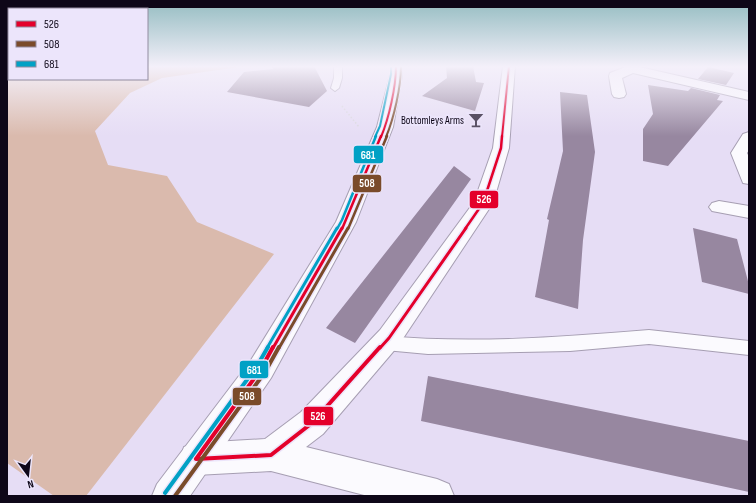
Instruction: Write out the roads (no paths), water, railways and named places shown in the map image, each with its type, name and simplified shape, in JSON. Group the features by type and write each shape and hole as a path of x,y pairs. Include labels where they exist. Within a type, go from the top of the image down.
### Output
{"main road":[{"path":"169,496 261,368 346,222 383,132 393,89"},
{"path":"271,456 312,423 385,344 483,204 501,148 507,89"},
{"path":"618,89 619,94"},
{"path":"729,89 749,96"},
{"path":"749,137 739,153 749,179"},
{"path":"719,207 749,212"},
{"path":"196,459 271,456 437,496"}],"lane":[{"path":"385,344 428,347 570,344 649,337 749,348"}],"place":[{"name":"Bottomleys Arms","path":"476,120"}]}
